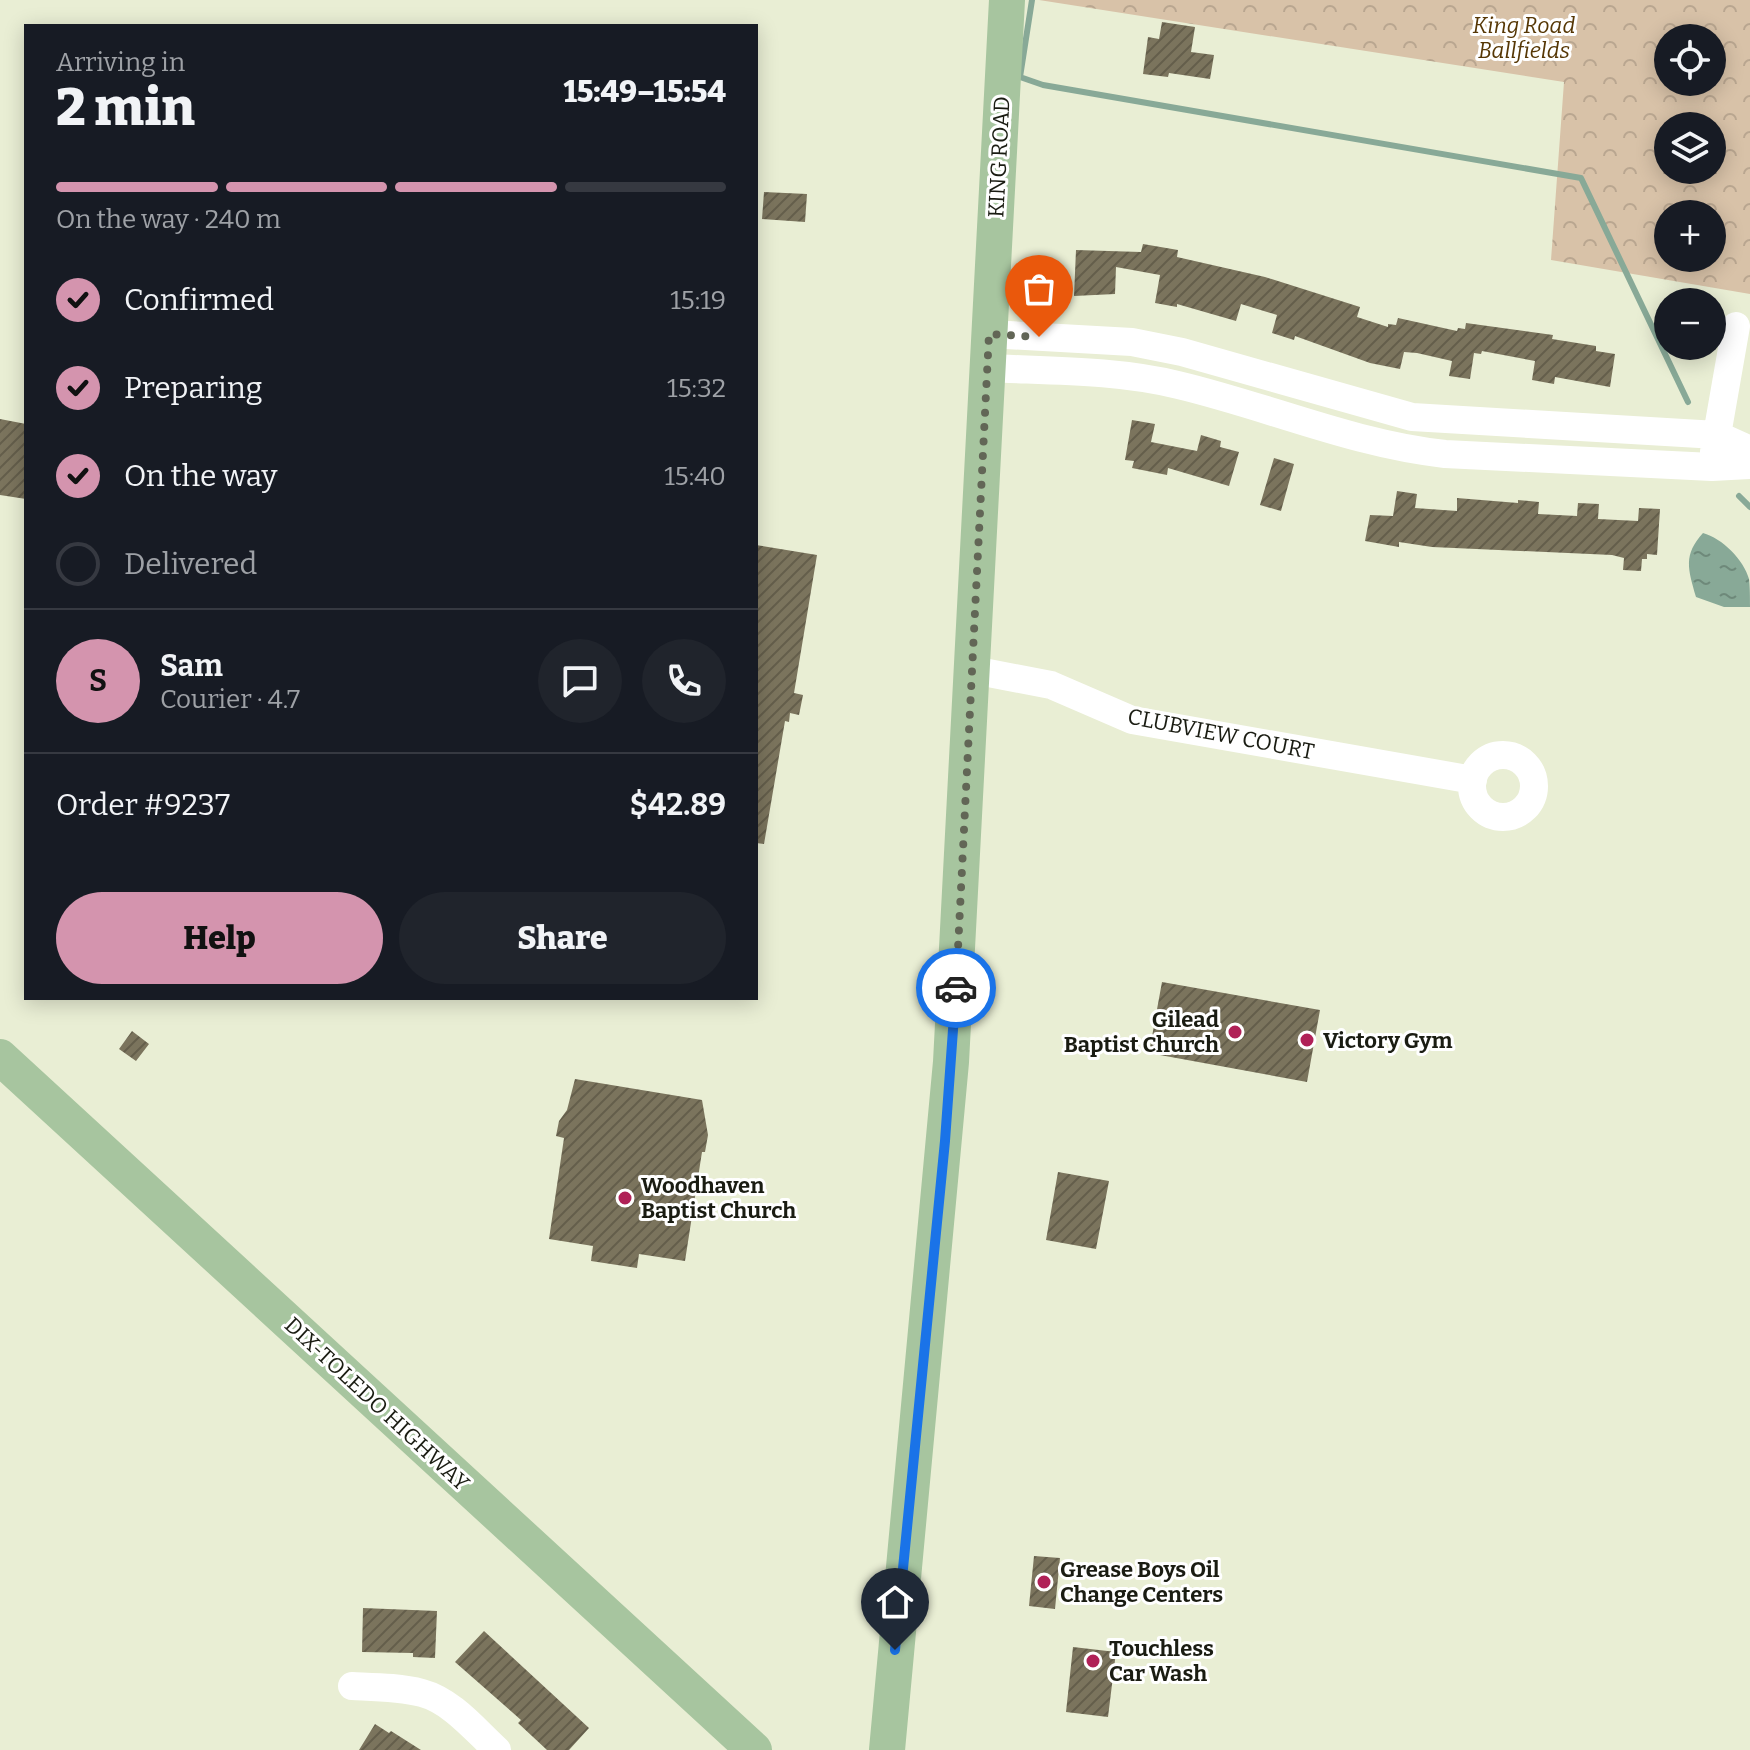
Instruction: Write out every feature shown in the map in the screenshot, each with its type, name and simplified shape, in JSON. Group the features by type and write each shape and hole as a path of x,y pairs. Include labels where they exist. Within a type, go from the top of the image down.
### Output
{"main road":[{"name":"KING ROAD","path":"887,1750 949,1094 1007,0"},
{"name":"DIX-TOLEDO HIGHWAY","path":"0,1057 754,1750"}],"street":[{"path":"1712,467 1736,326"},
{"path":"989,351 1132,342 1215,359 1412,417 1717,435 1750,450"},
{"path":"989,351 1174,383 1337,432 1409,450 1712,467 1750,465"},
{"path":"1174,383 1182,352"},
{"path":"1337,432 1348,400"},
{"path":"1509,457 1510,424"},
{"name":"CLUBVIEW COURT","path":"973,670 1051,685 1132,720 1473,780"},
{"path":"352,1686 405,1690 431,1696 451,1708 497,1750"}],"green space":[{"name":"King Road Ballfields","path":"1039,0 1750,0 1750,294 1551,260 1564,82"}],"water":[{"path":"1703,533 1725,545 1742,564 1749,579 1750,607 1724,607 1696,597 1689,563 1692,548"}],"building":[{"path":"1162,22 1195,27 1191,52 1214,55 1210,79 1169,73 1168,77 1143,74 1148,37 1159,39"},
{"path":"764,192 807,194 805,222 762,219"},
{"path":"1143,244 1178,250 1177,257 1265,277 1360,307 1357,317 1388,327 1388,324 1396,325 1398,318 1457,331 1458,328 1465,329 1466,323 1553,335 1552,339 1596,346 1596,351 1615,354 1610,387 1555,377 1554,384 1532,380 1535,361 1482,351 1481,354 1474,353 1470,379 1449,376 1452,361 1417,353 1404,352 1400,369 1370,363 1295,336 1294,340 1272,333 1277,315 1241,304 1236,321 1177,304 1177,307 1155,303 1160,275 1116,267 1115,294 1074,296 1076,250 1141,252"},
{"path":"0,419 24,424 24,499 0,495"},
{"path":"1132,420 1155,424 1151,442 1197,451 1201,435 1221,441 1220,447 1239,452 1229,486 1168,468 1167,475 1132,468 1134,461 1125,460"},
{"path":"1274,458 1294,464 1281,511 1260,505"},
{"path":"1397,491 1417,494 1415,508 1457,511 1457,498 1539,502 1538,514 1577,516 1578,503 1599,504 1598,519 1638,521 1639,508 1660,509 1657,555 1647,554 1647,559 1642,559 1641,571 1623,570 1624,558 1612,555 1432,547 1399,542 1399,547 1365,541 1370,515 1393,516"},
{"path":"758,545 817,555 794,693 803,695 799,715 790,713 789,722 785,721 764,844 758,843"},
{"name":"Gilead Baptist Church","path":"1162,982 1320,1010 1307,1082 1149,1053"},
{"path":"132,1031 149,1044 136,1061 119,1049"},
{"name":"Woodhaven Baptist Church","path":"575,1079 702,1100 708,1135 705,1152 702,1152 685,1261 639,1254 637,1268 591,1261 593,1246 549,1239 564,1138 556,1136"},
{"path":"1058,1172 1109,1181 1096,1249 1046,1240"},
{"name":"Grease Boys Oil Change Centers","path":"1034,1556 1060,1558 1055,1609 1029,1606"},
{"path":"363,1608 437,1611 435,1658 413,1657 413,1653 362,1652"},
{"path":"484,1631 589,1728 569,1750 547,1750 518,1723 521,1720 455,1662"},
{"path":"1073,1647 1116,1652 1108,1717 1066,1712"},
{"path":"375,1724 389,1733 391,1731 421,1750 359,1750"}],"waterway":[{"path":"1032,0 1020,77 1043,85 1581,178 1688,402"},
{"path":"1739,496 1750,507"}],"way so far":[{"path":"956,988 989,334 1039,337"}],"place":[{"name":"Gilead Baptist Church","path":"1235,1032"},
{"name":"Victory Gym","path":"1307,1040"},
{"name":"Woodhaven Baptist Church","path":"625,1198"},
{"name":"Grease Boys Oil Change Centers","path":"1044,1582"},
{"name":"Touchless Car Wash","path":"1093,1661"}],"route":[{"path":"895,1650 945,1141 956,988"}]}
